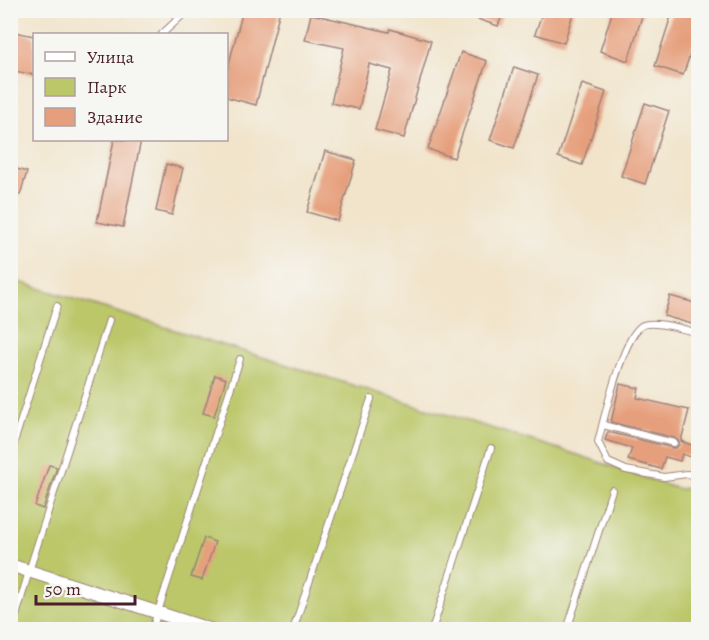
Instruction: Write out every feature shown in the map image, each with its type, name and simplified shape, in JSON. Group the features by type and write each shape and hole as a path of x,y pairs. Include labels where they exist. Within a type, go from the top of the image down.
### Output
{"street":[{"path":"10,565 212,630"}],"lane":[{"path":"163,33 188,10"},
{"path":"10,455 57,306"},
{"path":"12,630 109,320"},
{"path":"699,333 661,324 644,324 633,333 614,380 598,442 608,462 626,470 664,477 687,474 699,476"},
{"path":"152,630 240,359"},
{"path":"293,630 371,399"},
{"path":"603,425 674,443"},
{"path":"432,630 491,448"},
{"path":"567,630 612,490"}],"green space":[{"path":"10,279 578,455 678,489 698,487 698,629 11,629"}],"building":[{"path":"243,10 280,10 256,105 228,98 228,67"},
{"path":"458,10 504,10 498,26 457,12"},
{"path":"543,10 574,10 564,43 535,34"},
{"path":"613,10 644,10 628,61 600,51"},
{"path":"673,10 699,10 699,29 683,75 655,66"},
{"path":"311,14 389,32 390,29 431,41 404,138 375,130 392,70 369,64 359,109 331,103 344,48 305,40"},
{"path":"10,31 33,36 33,75 10,70"},
{"path":"461,52 487,61 454,158 428,149"},
{"path":"514,67 538,75 514,148 490,140"},
{"path":"582,84 606,92 582,165 558,157"},
{"path":"645,103 669,111 645,184 621,176"},
{"path":"114,141 141,141 123,227 97,222"},
{"path":"325,151 356,160 338,221 307,212"},
{"path":"166,164 183,168 172,215 156,211"},
{"path":"10,167 27,172 20,195 10,193"},
{"path":"670,296 699,304 699,326 664,316"},
{"path":"215,375 226,379 214,416 203,413"},
{"path":"620,384 639,388 637,398 689,410 681,441 699,448 699,460 682,454 680,461 665,457 661,469 628,460 632,448 605,440 608,432 673,448 679,445 679,441 675,438 611,422"},
{"path":"49,465 57,467 43,509 35,506"},
{"path":"204,538 215,542 202,580 191,577"}]}
